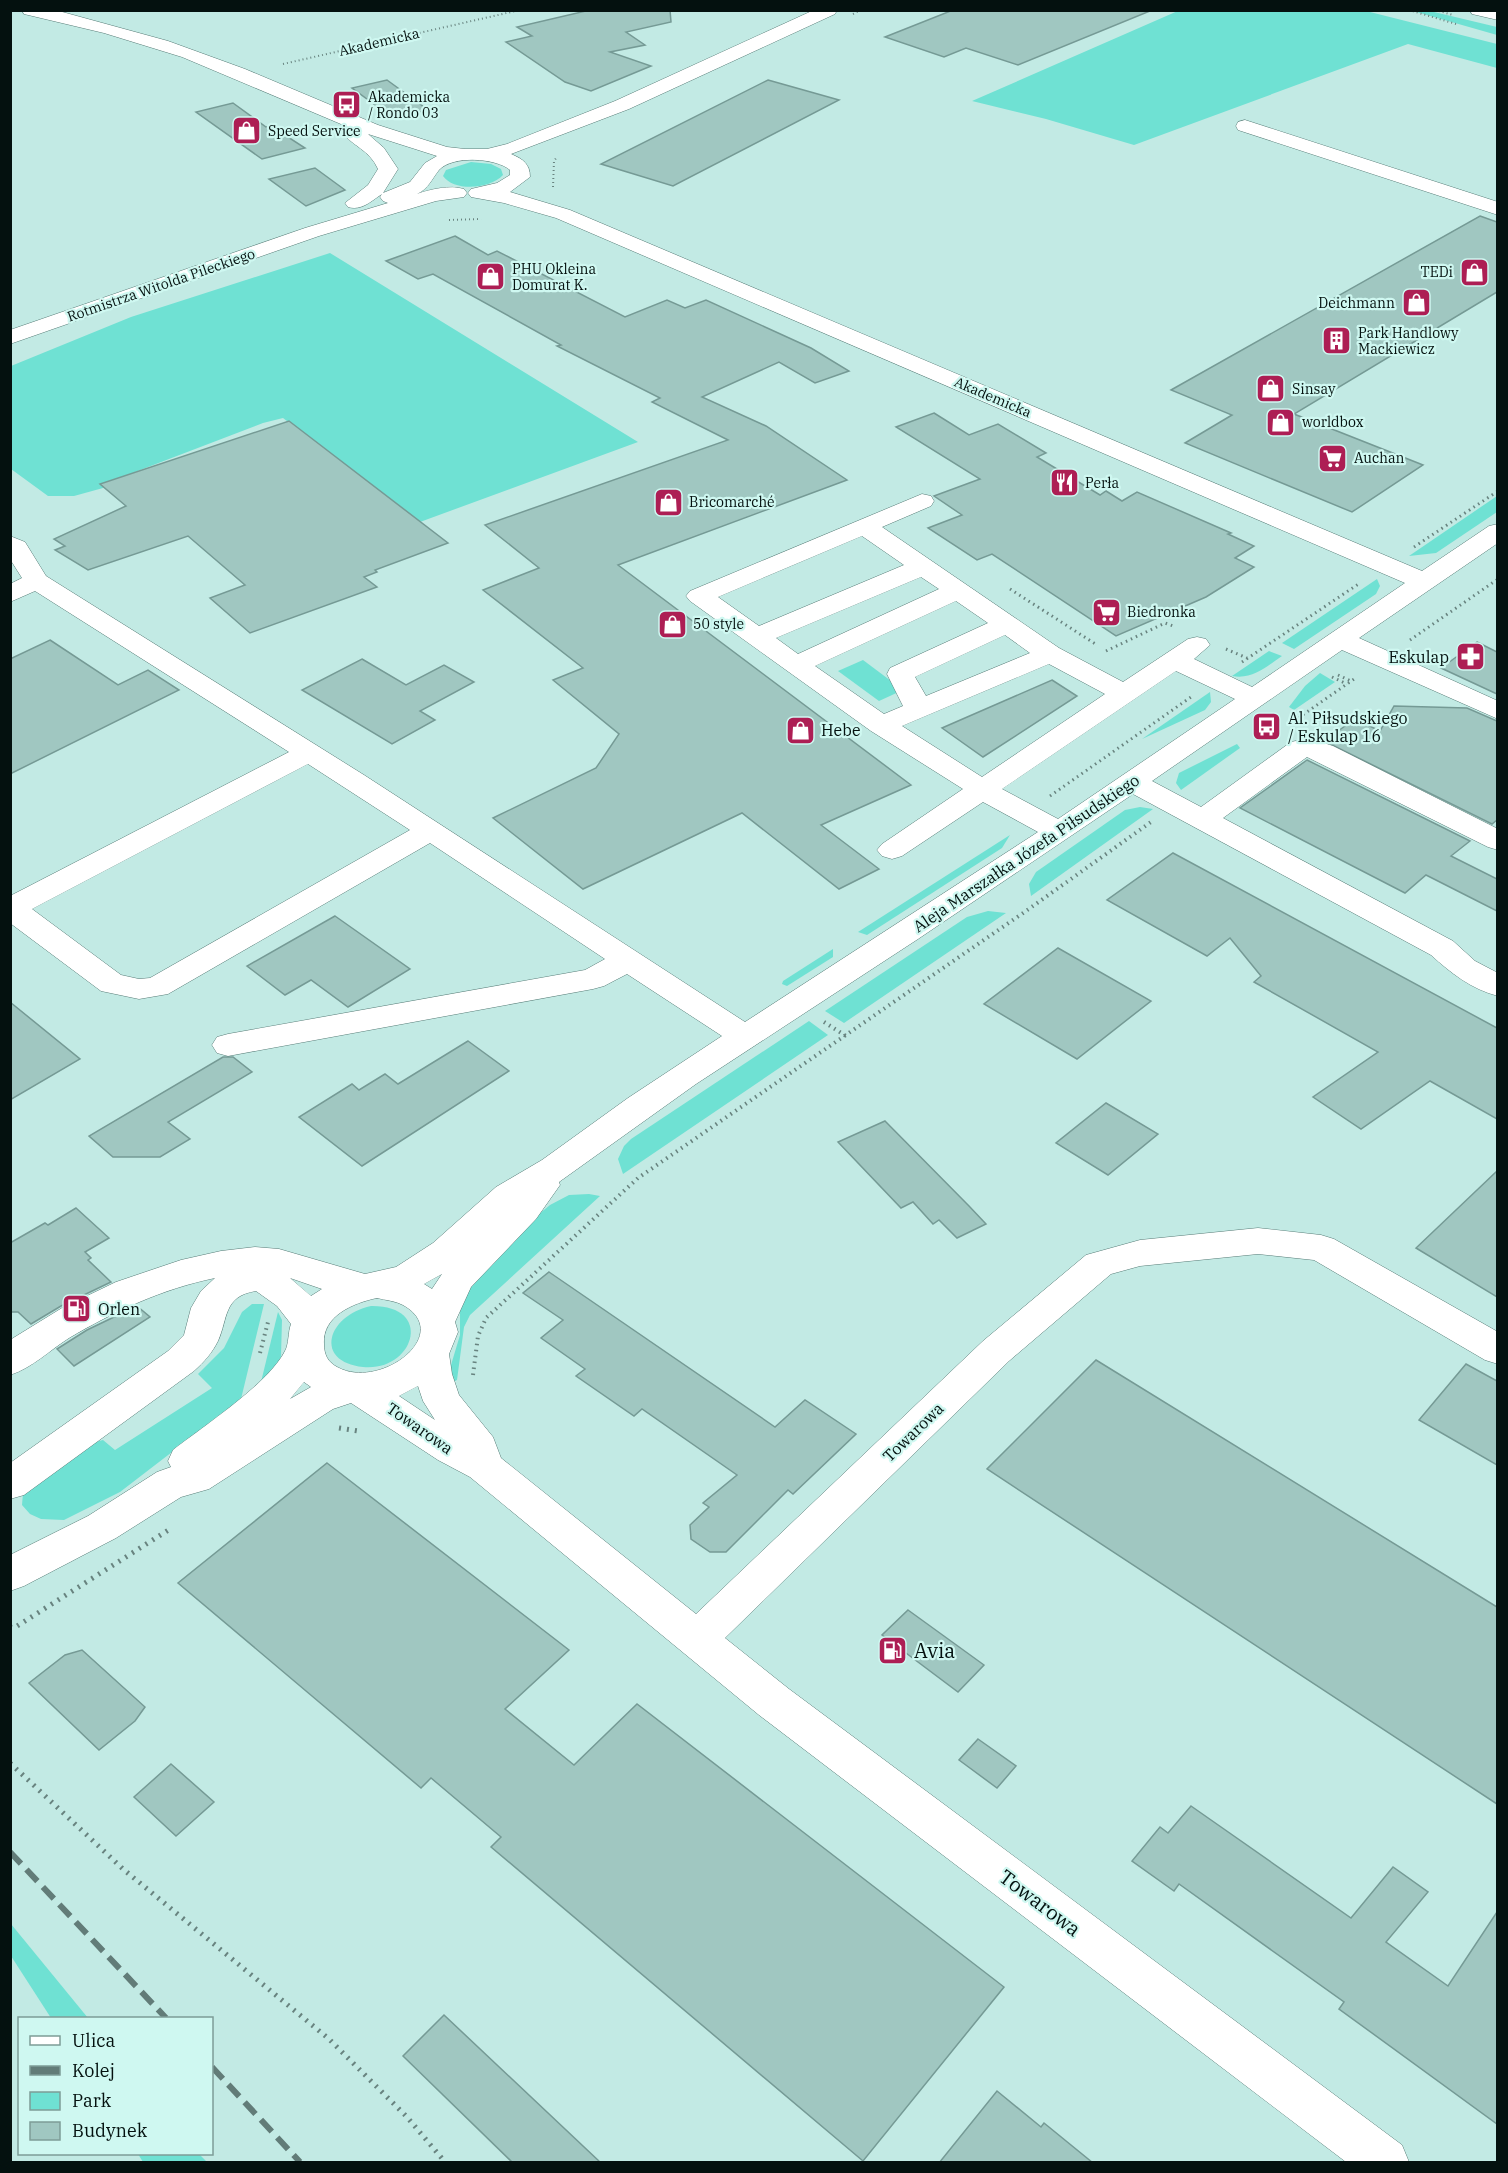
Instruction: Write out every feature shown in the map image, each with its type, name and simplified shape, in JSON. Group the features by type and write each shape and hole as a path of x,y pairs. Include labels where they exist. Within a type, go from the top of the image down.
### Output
{"street":[{"path":"30,10 135,35 238,73 378,134 447,153 506,159 519,174"},
{"path":"475,155 509,150 622,105 829,10"},
{"path":"1478,10 1497,15"},
{"path":"287,241 369,195 382,182 388,170 385,159 371,145 301,101"},
{"path":"378,134 423,165 428,181 436,188 457,193 480,193 503,188 519,174 528,157 622,105"},
{"path":"1245,126 1497,209"},
{"name":"Rotmistrza Witolda Pileckiego","path":"312,232 423,182 437,163 475,155"},
{"name":"Akademicka","path":"519,174 524,188 563,214"},
{"path":"1471,201 1497,186"},
{"name":"Rotmistrza Witolda Pileckiego","path":"10,338 312,232 434,195 457,193"},
{"name":"Akademicka","path":"480,193 506,196 563,214 1423,581"},
{"path":"922,501 699,596 881,726 980,789 1059,831"},
{"path":"864,526 1050,654 1123,693"},
{"name":"Aleja Marszałka Józefa Piłsudskiego","path":"171,1483 177,1468 284,1383 296,1367 307,1337 329,1301 344,1293 404,1278 423,1268 507,1196 552,1171 652,1097 1133,782 1497,531"},
{"path":"10,543 16,547 36,581 430,831 746,1037"},
{"path":"756,637 922,567"},
{"path":"10,594 36,581"},
{"path":"796,665 957,591"},
{"path":"919,709 900,674 1006,625"},
{"path":"1340,639 1497,711"},
{"path":"892,850 1123,693 1174,660 1207,645"},
{"path":"881,726 1050,654"},
{"path":"1174,660 1255,698"},
{"path":"1203,819 1301,748 1306,747 1323,752 1497,841"},
{"path":"308,753 11,908 112,984 139,989 157,987 430,831"},
{"path":"1133,782 1442,948 1464,968 1497,986"},
{"path":"228,1045 593,979 628,960"},
{"name":"Aleja Marszałka Józefa Piłsudskiego","path":"307,1337 310,1364 329,1380 355,1387 378,1387 393,1383 418,1370 435,1338 449,1291 458,1276 530,1204 552,1171"},
{"name":"Towarowa","path":"696,1640 996,1351 1099,1264 1140,1253 1258,1241 1321,1248 1497,1350"},
{"path":"10,1484 181,1361 199,1341 206,1315 216,1299 229,1286 246,1277 247,1269 255,1259 292,1264 343,1282 411,1292 430,1306 435,1338"},
{"path":"10,1361 37,1340 121,1293 172,1275 247,1269 293,1299 304,1312 307,1337"},
{"name":"Towarowa","path":"435,1338 433,1374 442,1401 479,1448 484,1466"},
{"name":"Aleja Marszałka Józefa Piłsudskiego","path":"10,1574 102,1527 171,1483 195,1478 312,1403 355,1387"},
{"name":"Towarowa","path":"355,1387 410,1420 460,1456 484,1466 696,1640 811,1730 1385,2163"}],"path":[{"name":"Akademicka","path":"238,73 520,10"},
{"path":"1008,588 1107,651 1165,623 1175,628"},
{"path":"1207,645 1248,658"},
{"path":"442,1401 471,1389 478,1336 486,1318 614,1199 638,1178 846,1036"},
{"path":"10,1627 14,1628 88,1583"},
{"path":"10,1763 123,1869 329,2039 407,2117 445,2163"}],"green space":[{"path":"1180,10 1366,11 1497,44 1497,68 1408,44 1134,145 1046,119 972,101"},
{"path":"1413,11 1430,11 1497,27 1497,35"},
{"path":"471,162 491,164 501,169 503,175 490,183 472,187 455,185 443,176 446,170"},
{"path":"330,253 638,442 420,522 283,418 263,423 135,472 103,488 74,496 48,496 11,469 11,366 131,317"},
{"path":"1497,496 1497,512 1436,553 1409,556"},
{"path":"1377,579 1380,586 1376,594 1294,649 1282,643"},
{"path":"1269,651 1282,656 1252,674 1232,676"},
{"path":"863,660 903,690 879,701 838,671"},
{"path":"1320,673 1335,682 1294,710 1289,707 1305,686"},
{"path":"1210,692 1211,702 1205,710 1142,739"},
{"path":"1237,744 1240,748 1181,790 1176,783 1179,773"},
{"path":"1140,807 1153,809 1031,896 1029,884 1036,872 1125,810"},
{"path":"1010,835 1002,848 867,935 858,932"},
{"path":"988,911 1006,913 844,1023 825,1011 967,917"},
{"path":"833,949 833,957 787,986 782,984 783,981"},
{"path":"809,1021 828,1035 623,1174 618,1159 624,1146 631,1139"},
{"path":"569,1195 600,1196 470,1315 464,1327 457,1380 451,1383 451,1365 460,1335 460,1307 471,1283 533,1219 550,1205"},
{"path":"252,1304 264,1304 241,1399 120,1492 64,1520 41,1519 30,1514 22,1505 23,1493 95,1442 103,1440 115,1450 212,1388 198,1374 224,1348 242,1312"},
{"path":"371,1306 391,1309 404,1316 410,1326 410,1338 405,1350 395,1359 381,1366 363,1367 347,1363 337,1357 332,1348 332,1338 336,1328 356,1311"},
{"path":"278,1312 282,1320 281,1356 261,1382"},
{"path":"10,1924 87,2017 50,2017 11,1956"},
{"path":"139,2155 200,2155 207,2162 143,2162"}],"building":[{"path":"590,10 670,10 671,22 626,32 645,45 610,52 651,66 591,91 565,82 506,42 532,36 517,27"},
{"path":"953,10 1150,11 1018,65 966,48 944,57 885,37"},
{"path":"387,80 428,110 393,118 352,88"},
{"path":"768,80 839,100 673,186 601,164"},
{"name":"Speed Service","path":"233,103 266,127 271,126 305,148 262,159 196,112"},
{"path":"315,168 345,190 306,206 269,179"},
{"name":"Park Handlowy Mackiewicz","path":"1480,216 1497,222 1497,292 1294,414 1423,465 1352,512 1185,443 1232,415 1171,390"},
{"path":"455,236 488,255 497,251 625,317 667,300 685,308 706,300 811,348 849,371 815,383 779,362 702,397 766,426 847,480 618,565 911,785 821,825 879,869 839,889 742,813 583,889 493,818 596,768 619,734 553,680 583,668 483,590 539,568 485,525 728,440 652,402 660,398 557,346 561,345 433,274 418,279 386,261"},
{"path":"934,413 969,435 998,424 1046,453 1037,457 1100,495 1106,491 1122,501 1137,492 1231,533 1228,534 1254,546 1235,558 1254,567 1206,597 1116,636 992,554 977,560 928,528 962,515 934,496 980,479 896,427"},
{"path":"289,421 448,543 375,570 377,572 364,577 377,587 250,633 210,598 245,585 188,536 88,570 55,550 65,546 54,539 126,506 100,484"},
{"path":"50,640 118,685 148,670 179,690 10,774 10,659"},
{"path":"1477,642 1497,652 1497,694 1441,668"},
{"path":"362,659 406,685 444,665 474,682 420,711 435,720 392,744 302,690"},
{"path":"1052,680 1077,696 983,757 942,728"},
{"path":"1394,706 1467,708 1497,721 1497,820 1492,824 1324,741 1355,719 1380,731"},
{"path":"1307,760 1470,841 1451,856 1497,879 1497,911 1426,875 1405,893 1240,808"},
{"path":"1173,853 1497,1028 1497,1119 1430,1081 1361,1129 1313,1097 1378,1052 1254,982 1261,976 1230,938 1207,956 1107,900"},
{"path":"335,916 410,969 348,1007 311,980 285,995 247,966"},
{"path":"1058,948 1151,1001 1077,1059 984,1004"},
{"path":"10,1002 80,1059 10,1100"},
{"path":"468,1041 509,1071 362,1166 299,1117 352,1084 359,1090 385,1074 398,1084"},
{"path":"223,1057 233,1057 252,1072 168,1122 190,1139 160,1157 113,1157 89,1136"},
{"path":"1106,1103 1158,1134 1108,1175 1056,1143"},
{"path":"885,1121 986,1224 957,1238 939,1220 933,1224 913,1202 901,1208 838,1142"},
{"path":"1497,1171 1497,1297 1416,1248"},
{"path":"76,1208 109,1238 85,1252 91,1258 88,1260 111,1282 61,1306 31,1324 18,1312 10,1312 10,1243 45,1223 48,1225"},
{"path":"549,1272 775,1427 805,1400 856,1434 793,1494 788,1490 726,1552 710,1552 691,1539 690,1525 709,1507 703,1503 737,1475 642,1409 634,1416 576,1376 585,1369 541,1338 563,1320 523,1293"},
{"path":"137,1306 150,1317 74,1366 57,1349 87,1330"},
{"path":"1096,1360 1497,1607 1497,1804 987,1469"},
{"path":"1466,1364 1497,1381 1497,1465 1419,1420"},
{"path":"327,1463 569,1650 505,1709 574,1765 637,1704 1004,1987 863,2161 491,1847 501,1837 431,1778 421,1788 178,1583"},
{"path":"908,1610 984,1665 958,1692 882,1635"},
{"path":"82,1650 145,1707 135,1721 99,1750 29,1683 65,1655"},
{"path":"978,1739 1016,1766 997,1788 959,1760"},
{"path":"171,1764 214,1802 176,1836 134,1797"},
{"path":"1191,1806 1351,1918 1393,1867 1428,1892 1386,1942 1448,1986 1497,1912 1497,2124 1339,2009 1344,2002 1179,1884 1174,1891 1132,1861 1160,1827 1168,1833"},
{"path":"444,2015 601,2163 513,2163 403,2056"},
{"path":"997,2091 1041,2127 1044,2123 1093,2163 939,2163"}],"railway":[{"path":"10,1852 165,2017"},
{"path":"213,2068 300,2162"}],"place":[{"name":"Akademicka / Rondo 03","path":"347,105"},
{"name":"Speed Service","path":"247,131"},
{"name":"TEDi","path":"1474,272"},
{"name":"PHU Okleina Domurat K.","path":"491,277"},
{"name":"Deichmann","path":"1416,303"},
{"name":"Park Handlowy Mackiewicz","path":"1337,341"},
{"name":"Sinsay","path":"1271,389"},
{"name":"worldbox","path":"1281,422"},
{"name":"Auchan","path":"1333,458"},
{"name":"Perła","path":"1064,483"},
{"name":"Bricomarché","path":"668,502"},
{"name":"Biedronka","path":"1106,612"},
{"name":"50 style","path":"672,624"},
{"name":"Eskulap","path":"1470,657"},
{"name":"Al. Piłsudskiego / Eskulap 16","path":"1267,727"},
{"name":"Hebe","path":"800,730"},
{"name":"Orlen","path":"77,1309"},
{"name":"Avia","path":"893,1651"}]}
